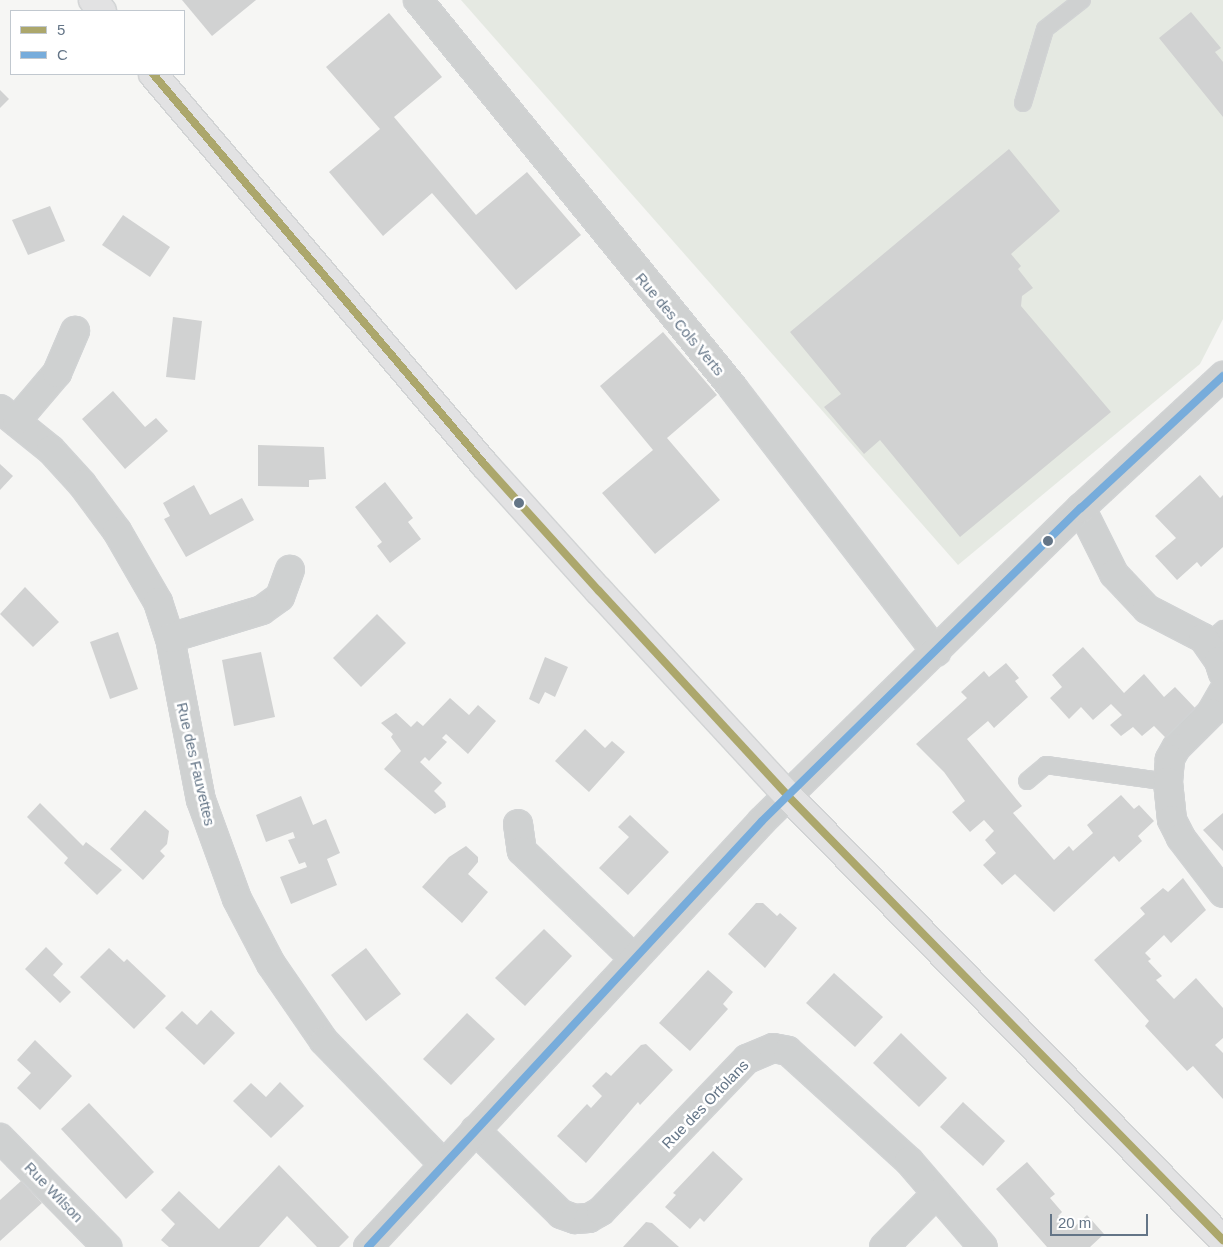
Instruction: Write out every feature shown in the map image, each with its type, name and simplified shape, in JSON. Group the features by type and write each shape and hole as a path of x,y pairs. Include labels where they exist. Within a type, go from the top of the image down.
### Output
{"main road":[{"path":"153,75 485,465 788,796 1223,1240"}],"street":[{"name":"Rue des Cols Verts","path":"418,0 733,388 936,652"},
{"path":"9,414 57,373 75,331"},
{"path":"368,1247 633,958 788,796 1081,508 1223,376"},
{"name":"Rue des Fauvettes","path":"9,414 58,457 117,531 158,602 170,638 201,800 237,900 271,964 324,1041 443,1164"},
{"path":"1081,508 1096,532 1114,574 1133,596 1147,609 1166,621 1215,636 1223,674"},
{"path":"170,638 262,610 280,597 290,570"},
{"path":"1223,692 1211,714 1176,748 1170,758 1168,782 1172,820 1181,838 1223,893"},
{"path":"518,824 522,851 633,958"},
{"name":"Rue des Ortolans","path":"475,1130 561,1214 576,1219 589,1218 601,1211 747,1060 774,1048 788,1051 909,1161 983,1247"},
{"name":"Rue Wilson","path":"0,1138 107,1247"},
{"path":"884,1247 936,1194"}],"lane":[{"path":"1023,103 1045,29 1082,0"},
{"path":"1027,781 1046,764 1168,782"}],"shaded area":[{"path":"461,0 1223,0 1223,319 1200,364 958,565"}],"building":[{"path":"182,0 256,0 212,36"},
{"path":"1191,12 1221,48 1215,52 1223,62 1223,117 1159,38"},
{"path":"389,13 442,77 394,117 476,215 527,172 581,235 516,290 432,193 383,236 329,172 380,129 326,67"},
{"path":"0,90 9,99 0,108"},
{"path":"1009,149 1060,211 1011,254 1021,266 1018,269 1033,288 1022,296 1021,306 1111,412 960,537 880,440 864,454 824,407 841,394 790,332"},
{"path":"50,206 65,241 28,255 12,220"},
{"path":"123,215 170,247 150,277 102,245"},
{"path":"173,317 202,321 195,380 166,377"},
{"path":"663,332 717,395 667,438 720,500 655,554 602,493 653,450 600,386"},
{"path":"113,391 145,427 156,418 168,431 125,469 82,419"},
{"path":"258,445 324,447 326,479 309,480 309,487 258,486"},
{"path":"0,464 13,476 0,490"},
{"path":"1200,475 1220,498 1223,495 1223,547 1201,567 1197,562 1177,580 1155,556 1176,538 1155,516"},
{"path":"385,482 413,518 408,522 421,539 390,563 377,546 382,542 355,507"},
{"path":"194,485 210,515 242,498 254,520 186,557 164,519 170,516 163,503"},
{"path":"25,587 59,622 33,647 0,614"},
{"path":"377,614 406,643 361,687 333,658"},
{"path":"118,632 138,689 110,699 90,642"},
{"path":"1083,647 1124,693 1144,674 1164,697 1175,687 1196,709 1166,738 1154,726 1142,736 1133,727 1121,736 1110,725 1122,715 1111,704 1093,720 1081,707 1069,719 1050,698 1062,687 1052,675"},
{"path":"261,652 275,717 234,726 222,660"},
{"path":"545,657 568,667 555,697 545,692 539,704 529,699"},
{"path":"1006,663 1019,678 1015,681 1028,697 994,728 988,721 967,739 1022,806 1013,813 1054,860 1069,846 1073,851 1093,833 1087,825 1121,795 1134,809 1139,805 1154,821 1138,836 1142,841 1119,862 1114,856 1054,912 1015,874 1002,885 983,865 996,853 985,840 994,831 984,820 970,832 952,812 965,801 944,772 916,744 967,698 961,692 984,671 989,677"},
{"path":"450,698 469,715 478,705 496,721 468,754 446,734 442,738 447,742 429,761 425,757 420,762 442,783 434,791 445,802 446,807 435,814 384,769 401,751 391,737 393,734 381,723 396,713 411,727 417,721 423,726"},
{"path":"585,729 605,748 612,741 625,752 589,792 555,761"},
{"path":"301,796 313,825 326,819 340,853 327,859 337,885 291,904 280,877 307,867 305,862 299,864 288,840 295,838 293,832 266,842 256,815"},
{"path":"40,803 83,846 86,842 122,870 97,895 64,863 68,858 27,817"},
{"path":"145,810 169,831 167,844 160,851 165,856 143,880 110,849"},
{"path":"1223,813 1223,851 1203,830"},
{"path":"630,815 669,852 628,895 599,868 629,837 618,827"},
{"path":"466,846 478,857 478,862 468,874 488,892 462,923 422,887 449,857"},
{"path":"1183,878 1206,910 1171,943 1164,935 1145,953 1151,959 1148,961 1162,976 1156,980 1174,999 1196,978 1223,1008 1223,1038 1215,1045 1223,1053 1223,1099 1193,1066 1187,1071 1145,1026 1149,1021 1094,960 1145,914 1140,908 1163,888 1168,892"},
{"path":"756,903 763,903 777,916 780,913 797,928 765,968 728,934"},
{"path":"544,929 572,956 525,1006 495,978"},
{"path":"46,947 63,964 53,975 71,992 60,1003 25,969"},
{"path":"109,948 124,962 127,959 166,996 134,1029 80,977"},
{"path":"366,948 401,994 366,1021 331,975"},
{"path":"708,970 733,992 723,1004 728,1009 690,1051 659,1023"},
{"path":"834,973 883,1017 855,1047 806,1003"},
{"path":"211,1010 235,1033 204,1065 165,1028 182,1011 197,1025"},
{"path":"467,1013 495,1039 451,1085 423,1059"},
{"path":"901,1033 947,1078 919,1107 873,1063"},
{"path":"35,1040 72,1076 40,1110 17,1088 31,1073 17,1060"},
{"path":"646,1044 673,1070 640,1105 638,1102 586,1163 557,1136 587,1104 591,1108 602,1096 592,1086 606,1072 611,1076 641,1045"},
{"path":"280,1082 304,1106 271,1138 233,1101 251,1083 266,1097"},
{"path":"963,1102 1005,1141 983,1166 940,1127"},
{"path":"89,1103 154,1172 126,1199 61,1129"},
{"path":"713,1151 743,1179 704,1222 700,1218 690,1229 665,1207 676,1195 673,1193"},
{"path":"1027,1162 1055,1194 1050,1198 1062,1212 1058,1216 1071,1230 1087,1215 1104,1234 1090,1247 1047,1247 996,1189"},
{"path":"279,1165 349,1237 339,1247 317,1247 287,1216 259,1247 169,1247 161,1240 175,1224 161,1210 179,1191 219,1229"},
{"path":"21,1181 42,1203 0,1241 0,1200"},
{"path":"646,1222 652,1223 679,1247 623,1247"}],"transit line":[{"name":"5","path":"154,75 485,465 599,591 788,796 1223,1240"},
{"name":"C","path":"368,1247 762,821 1081,508 1223,376"}]}
